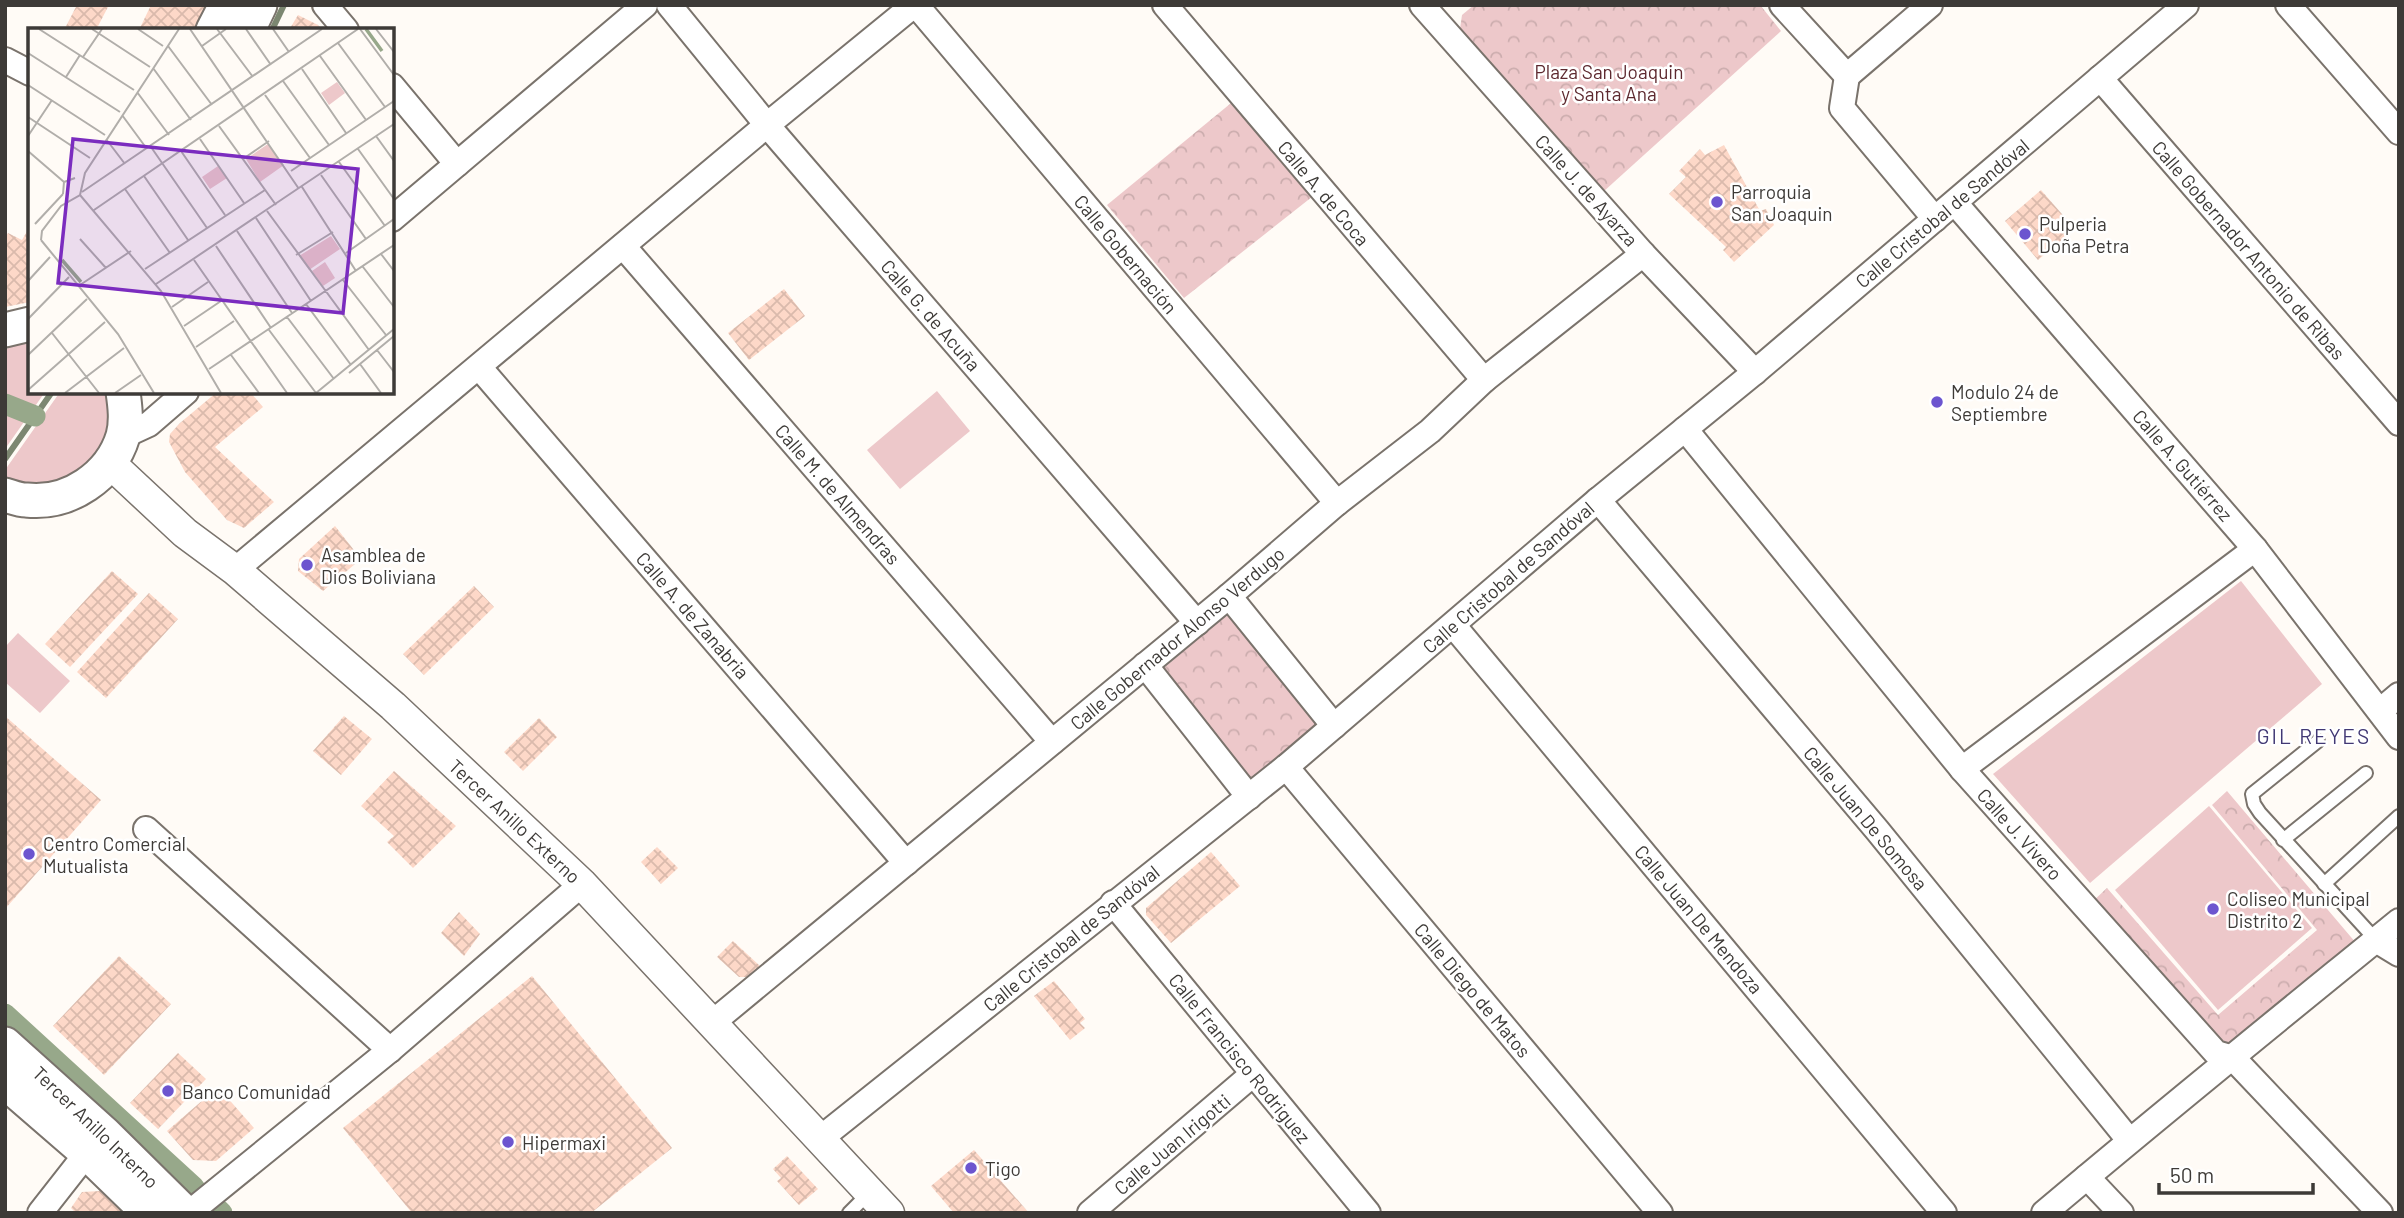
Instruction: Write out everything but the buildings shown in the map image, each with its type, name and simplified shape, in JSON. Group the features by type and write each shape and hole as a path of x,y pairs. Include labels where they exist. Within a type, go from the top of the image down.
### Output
{"main road":[{"path":"214,28 226,5"},
{"path":"249,28 260,5"},
{"path":"5,330 28,324"},
{"path":"12,506 51,500 73,493 94,480 116,449 126,414 123,394"},
{"name":"Tercer Anillo Interno","path":"5,1044 104,1133 187,1213"},
{"path":"5,1069 32,1086 171,1213"},
{"name":"Tercer Anillo Interno","path":"5,1082 87,1153 149,1213"}],"street":[{"path":"325,5 344,28"},
{"path":"394,217 457,164 618,13 645,5"},
{"name":"Calle G. de Acuña","path":"669,5 767,125 1197,622"},
{"path":"235,569 767,125 915,5"},
{"name":"Calle Gobernación","path":"915,5 1337,503"},
{"name":"Calle A. de Coca","path":"1165,5 1484,380"},
{"path":"1782,5 1847,76"},
{"path":"1930,5 1847,76 1842,108 1935,219"},
{"name":"Calle Cristobal de Sandóval","path":"821,1138 1286,767 1598,500 1755,372 2186,5"},
{"path":"2288,5 2399,132"},
{"name":"Calle J. de Ayarza","path":"1437,10 1643,254 1755,372"},
{"path":"5,60 28,72"},
{"name":"Calle Gobernador Antonio de Ribas","path":"2100,78 2399,423"},
{"path":"394,88 457,164"},
{"name":"Calle A. Gutiérrez","path":"1955,203 2390,703 2399,737"},
{"name":"Calle M. de Almendras","path":"624,246 1052,742"},
{"name":"Calle Gobernador Alonso Verdugo","path":"712,1024 1229,596 1337,503 1430,430 1484,380 1643,254"},
{"name":"Calle A. de Zanabria","path":"479,367 906,863"},
{"path":"116,449 184,394"},
{"name":"Calle J. Vivero","path":"1685,429 1962,769 2216,1053 2233,1058 2381,1213"},
{"name":"Tercer Anillo Externo","path":"116,449 185,533 235,569 393,706 582,884 880,1202"},
{"name":"Calle Juan De Somosa","path":"1598,500 1877,830 2129,1140"},
{"path":"1962,769 2255,549"},
{"path":"1229,596 1335,726"},
{"name":"Calle Juan De Mendoza","path":"1453,625 1944,1213"},
{"path":"1145,665 1249,797"},
{"name":"Calle Diego de Matos","path":"1286,767 1660,1213"},
{"path":"146,829 390,1049"},
{"path":"187,1213 390,1049 582,884"},
{"name":"Calle Francisco Rodriguez","path":"1113,903 1368,1213"},
{"path":"2044,1213 2129,1140 2399,921"},
{"path":"2376,940 2399,954"},
{"name":"Calle Juan Irigotti","path":"1090,1213 1253,1074"},
{"path":"40,1213 87,1153"},
{"path":"2087,1177 2121,1213"}],"lane":[{"path":"2318,741 2252,794 2254,804 2283,840 2376,940"},
{"path":"2283,840 2367,773"},
{"path":"2324,884 2399,816"},
{"path":"849,1213 880,1202"}],"green space":[{"name":"Plaza San Joaquin y Santa Ana","path":"1474,5 1760,5 1781,31 1603,192 1460,29 1462,15"},
{"path":"1236,99 1317,193 1184,298 1107,205"},
{"path":"28,342 28,394 44,394 5,449 5,350"},
{"path":"937,391 970,431 900,489 867,450"},
{"path":"59,394 108,394 108,418 103,441 98,451 81,468 57,483 44,485 5,483 5,470"},
{"path":"2241,581 2322,684 2090,883 1993,774"},
{"path":"1231,615 1317,717 1317,726 1246,783 1159,672 1223,617"},
{"path":"18,633 70,681 40,713 5,682 5,647"},
{"path":"2227,791 2356,943 2230,1046 2213,1038 2091,903 2107,888 2218,1015 2317,930 2212,805"},
{"name":"Coliseo Municipal Distrito 2","path":"2209,806 2312,928 2218,1010 2115,890"}],"waterway":[{"path":"273,28 284,5"},
{"path":"5,459 51,394"},
{"path":"5,404 35,416"},
{"path":"5,1014 194,1187"},
{"path":"219,1210 222,1213"}],"place":[{"name":"Parroquia San Joaquin","path":"1717,202"},
{"name":"Pulperia Doña Petra","path":"2025,234"},
{"name":"Modulo 24 de Septiembre","path":"1937,402"},
{"name":"Asamblea de Dios Boliviana","path":"307,565"},
{"name":"Centro Comercial Mutualista","path":"29,854"},
{"name":"Coliseo Municipal Distrito 2","path":"2213,909"},
{"name":"Banco Comunidad","path":"168,1091"},
{"name":"Hipermaxi","path":"508,1142"},
{"name":"Tigo","path":"971,1168"}],"district":[{"name":"GIL REYES","path":"2314,735"}]}
